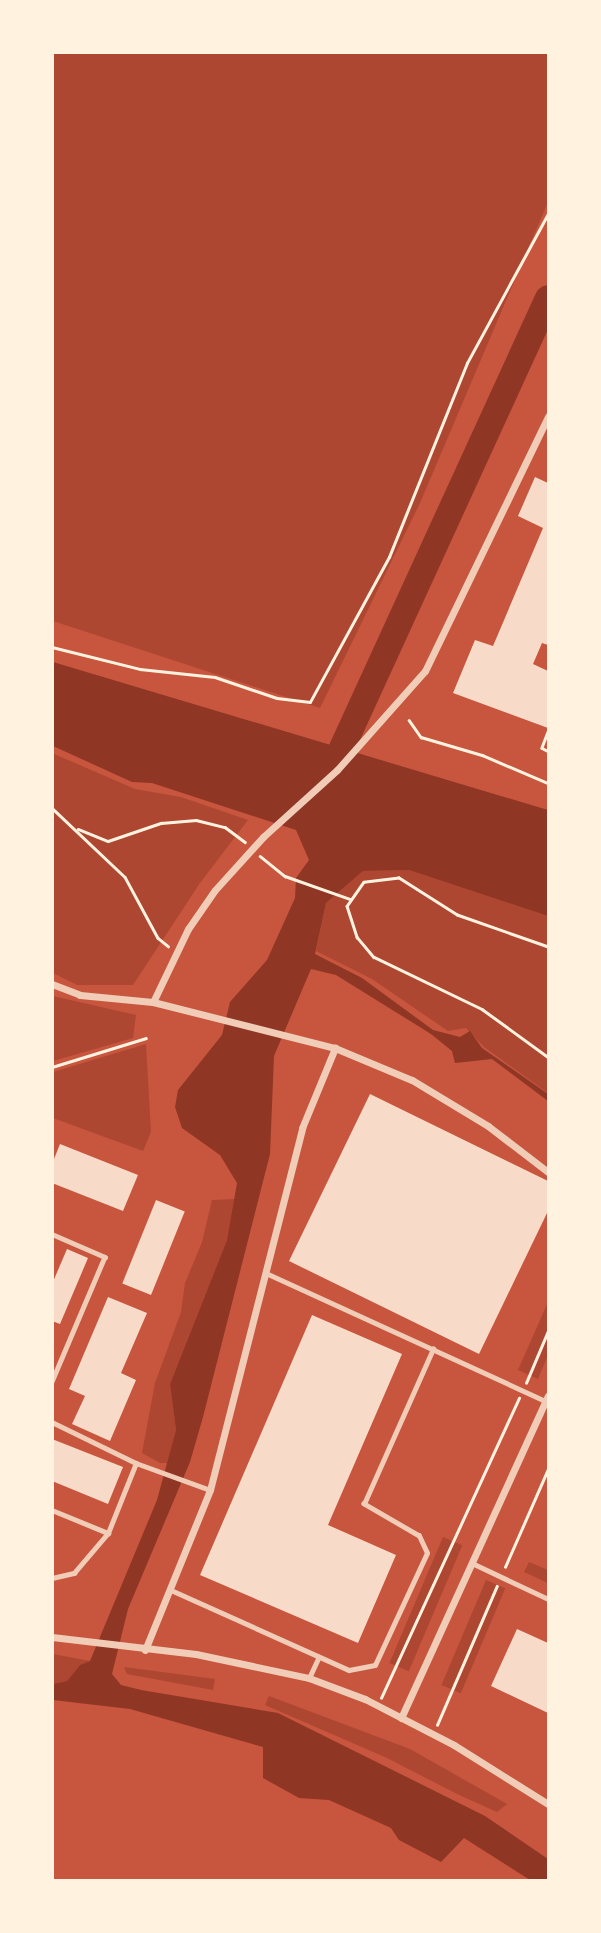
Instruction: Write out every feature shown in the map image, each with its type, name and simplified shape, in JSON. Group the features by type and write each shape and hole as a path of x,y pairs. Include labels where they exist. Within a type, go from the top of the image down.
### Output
{"street":[{"path":"153,1003 175,953 215,890 393,711 425,671 548,416"},
{"path":"52,984 80,995 153,1003 198,1012 335,1048 412,1080 488,1126 548,1172"},
{"path":"145,1650 210,1490 302,1128 335,1048"},
{"path":"401,1718 547,1398"},
{"path":"52,1637 196,1654 309,1678 377,1706 433,1734 548,1804"}],"lane":[{"path":"52,1234 105,1257 52,1382"},
{"path":"265,1272 523,1390 547,1398"},
{"path":"171,1590 349,1670 375,1665 427,1553 419,1536 364,1504 433,1349"},
{"path":"52,1422 136,1463 210,1490"},
{"path":"52,1578 74,1573 108,1533 136,1463"},
{"path":"52,1510 108,1533"},
{"path":"472,1563 548,1599"},
{"path":"309,1678 319,1657"}],"path":[{"path":"52,647 140,669 215,677 276,698 310,702 389,557 467,363 548,214"},
{"path":"409,720 421,737 482,755 548,783"},
{"path":"548,732 542,748 548,751"},
{"path":"52,808 78,830 88,845 125,877 158,938 175,953"},
{"path":"78,830 108,841 161,823 196,820 225,827 249,845"},
{"path":"258,854 285,876 350,899"},
{"path":"548,947 457,915 416,884 399,878 364,882 350,899 350,924 374,957 482,1009 548,1057"},
{"path":"52,1067 146,1038"},
{"path":"377,1706 548,1331"},
{"path":"433,1734 548,1469"}],"shaded area":[{"path":"53,53 548,53 548,202 420,503 320,708 53,621"},
{"path":"53,662 548,810 548,916 409,870 363,871 326,903 315,954 362,978 433,1030 460,1037 470,1031 482,1048 548,1094 548,1101 492,1059 455,1063 452,1051 431,1034 336,975 311,969 274,1056 270,1154 203,1417 190,1462 128,1609 112,1674 121,1685 141,1690 278,1713 485,1816 548,1859 548,1880 530,1880 464,1838 441,1862 399,1840 391,1828 329,1800 299,1798 263,1778 263,1747 130,1709 53,1700 53,1684 67,1681 80,1665 90,1661 157,1500 176,1430 170,1384 227,1240 237,1183 220,1155 182,1128 175,1107 178,1090 222,1035 230,1002 267,960 295,898 296,878 309,860 296,830 152,783 132,782 53,746"},
{"path":"52,753 135,789 181,797 248,820 200,883 133,985 77,985 53,973"},
{"path":"409,870 548,916 548,1093 484,1047 466,1028 448,1031 372,979 316,951 326,903 363,871"},
{"path":"53,996 136,1015 133,1038 53,1061"},
{"path":"146,1044 151,1132 143,1151 53,1118 53,1072"},
{"path":"235,1199 227,1240 170,1384 176,1430 168,1463 160,1463 142,1453 155,1383 181,1312 185,1283 202,1242 212,1200"},
{"path":"548,1302 548,1355 538,1379 518,1370"},
{"path":"443,1537 462,1545 409,1671 389,1663"},
{"path":"529,1562 548,1570 548,1583 524,1572"},
{"path":"486,1580 505,1588 461,1693 441,1685"},
{"path":"53,1654 90,1661 80,1665 67,1681 53,1684"},
{"path":"124,1667 215,1679 213,1690 127,1674"},
{"path":"269,1696 410,1749 507,1804 497,1812 457,1794 387,1758 265,1705"}],"building":[{"path":"535,477 548,483 548,645 542,643 533,664 548,671 548,728 453,693 475,640 493,646 543,528 518,516"},
{"path":"370,1094 548,1181 548,1211 479,1354 289,1261"},
{"path":"60,1144 138,1175 123,1211 52,1183 52,1164"},
{"path":"156,1200 185,1212 151,1295 122,1283"},
{"path":"67,1249 88,1258 60,1324 52,1321 52,1284"},
{"path":"108,1297 147,1313 121,1373 136,1380 110,1441 72,1424 85,1396 69,1389"},
{"path":"312,1315 402,1354 328,1525 396,1555 358,1643 200,1575"},
{"path":"52,1439 123,1467 108,1504 52,1481"},
{"path":"517,1629 548,1643 548,1713 491,1686"}],"waterway":[{"path":"326,783 548,298"}]}
